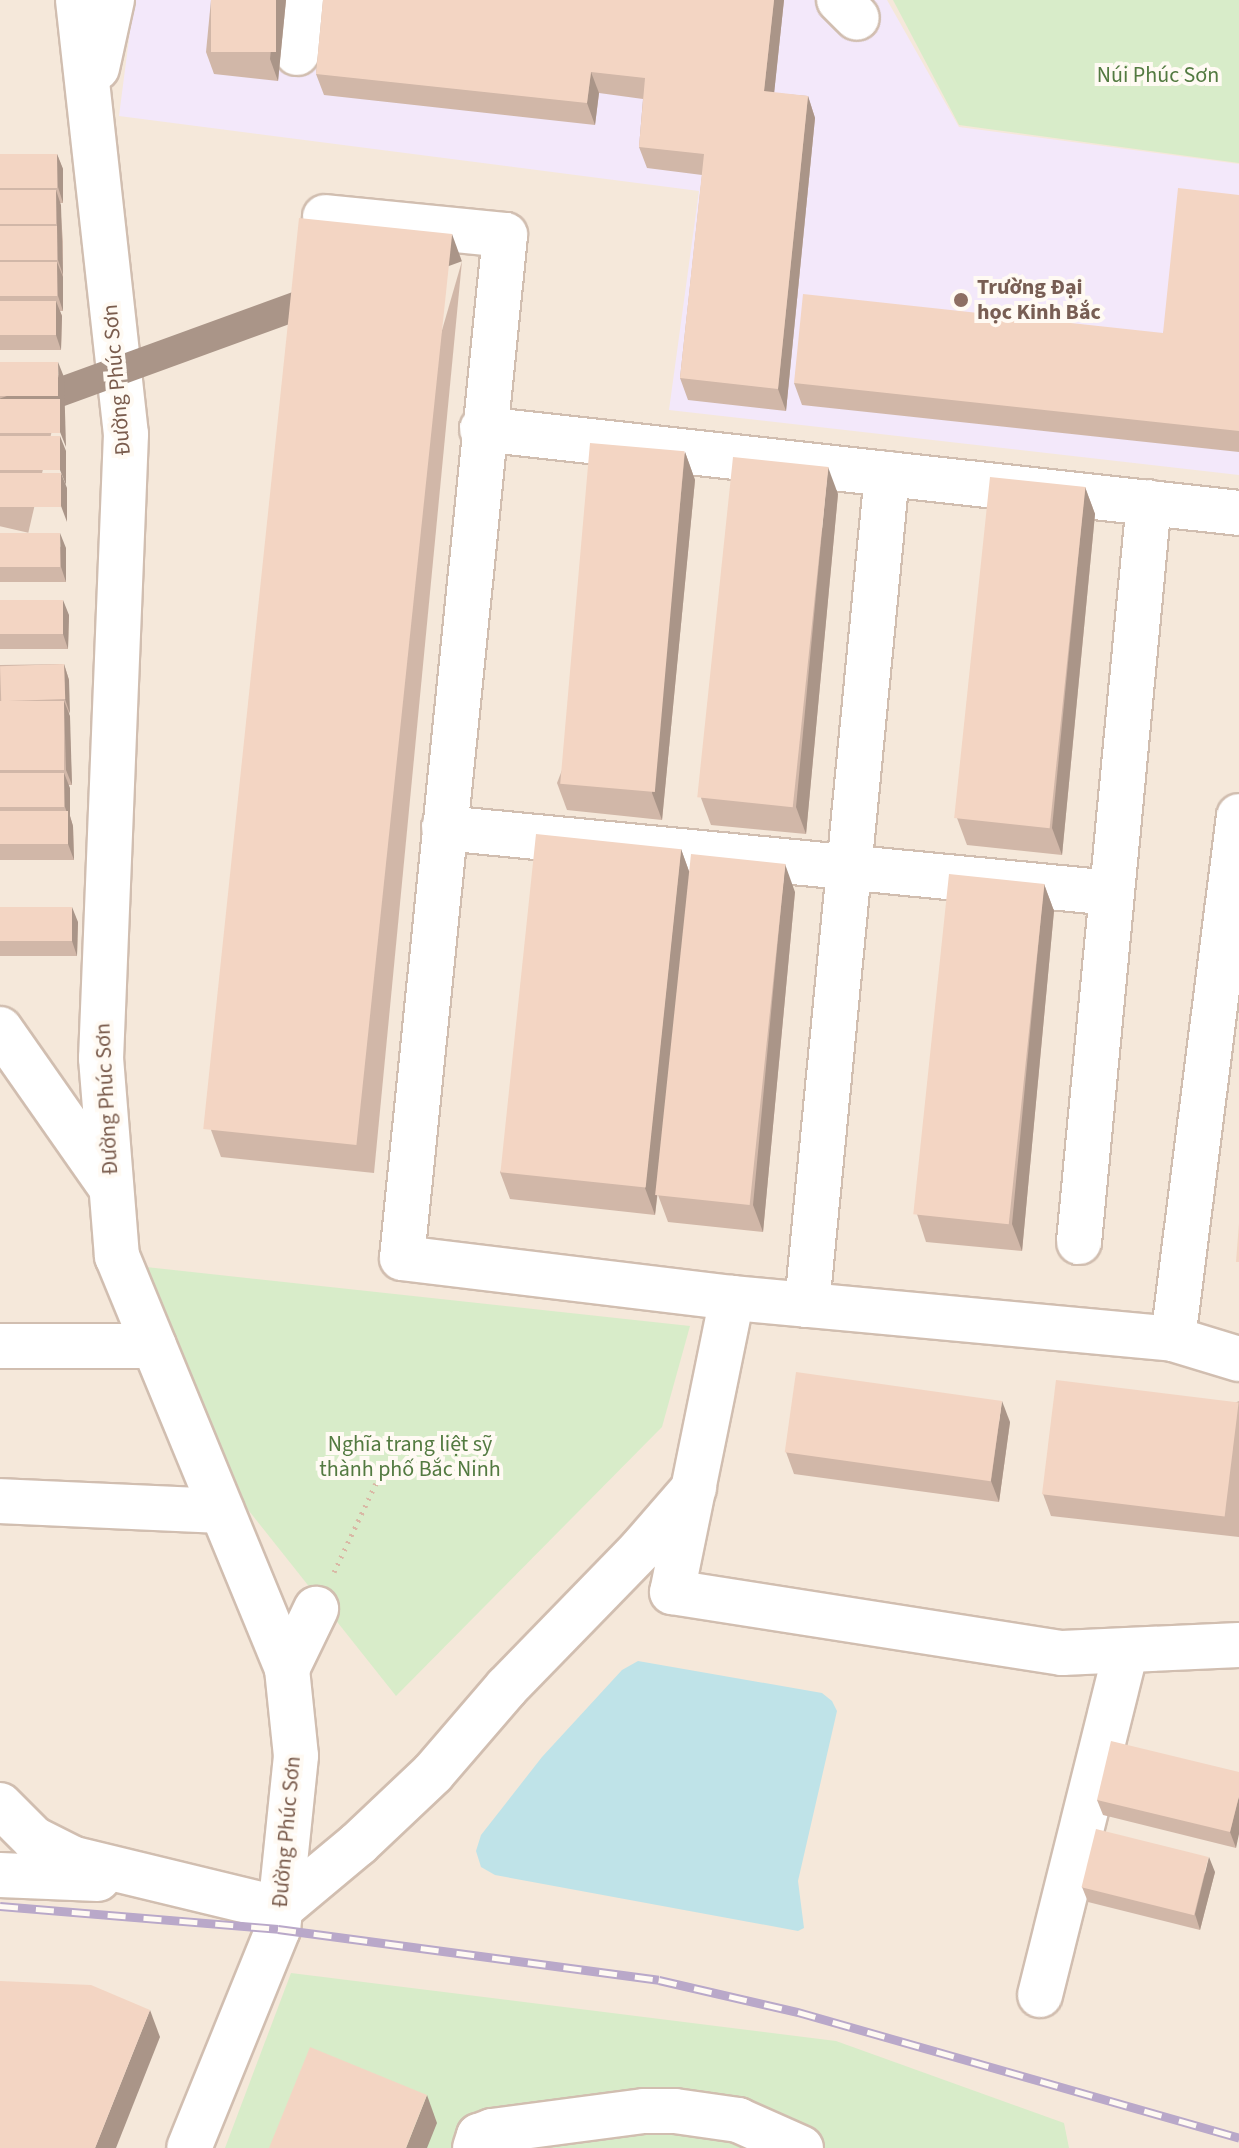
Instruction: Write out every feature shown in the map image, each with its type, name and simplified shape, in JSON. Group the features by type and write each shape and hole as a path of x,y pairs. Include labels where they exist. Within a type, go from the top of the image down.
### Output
{"street":[{"name":"Đường Phúc Sơn","path":"78,0 126,434 101,1058 117,1256 287,1669 295,1732 296,1786 278,1929 189,2148"},
{"path":"89,102 112,0"},
{"path":"297,53 303,0"},
{"path":"325,217 505,235 482,429 402,1258 732,1298 1173,1339 1239,1359"},
{"path":"482,429 1239,513"},
{"path":"807,1305 887,474"},
{"path":"1079,1242 1149,502"},
{"path":"1173,1339 1239,816"},
{"path":"444,828 1112,893"},
{"path":"0,1029 112,1188"},
{"path":"732,1298 672,1592 1062,1653 1239,1645"},
{"path":"0,1346 154,1346"},
{"path":"0,1805 27,1833 74,1859 280,1909 358,1844 433,1773 507,1687 641,1549 694,1488"},
{"path":"0,1501 222,1511"},
{"path":"287,1669 316,1609"},
{"path":"1040,1995 1126,1651"},
{"path":"0,1875 163,1881"},
{"path":"475,2148 479,2136 492,2131 644,2111 675,2111 738,2120 801,2148"}],"path":[{"path":"316,1609 376,1483"}],"shaded area":[{"path":"0,0 1239,0 1239,2148 0,2148"},
{"name":"Trường Đại học Kinh Bắc","path":"134,0 887,0 959,127 1239,164 1239,475 669,410 699,191 119,116"}],"green space":[{"name":"Núi Phúc Sơn","path":"893,0 1239,0 1239,163 959,125"},
{"name":"Nghĩa trang liệt sỹ thành phố Bắc Ninh","path":"146,1267 690,1326 662,1427 396,1696 230,1487 207,1444"},
{"path":"291,1973 836,2041 1064,2123 1069,2148 225,2148"}],"water":[{"path":"638,1661 822,1693 832,1701 837,1711 798,1881 804,1928 798,1931 495,1875 481,1867 476,1851 481,1835 542,1757 622,1670"}],"building":[{"path":"211,0 276,0 276,52 211,52"},
{"path":"323,0 774,0 764,91 808,96 778,389 680,378 704,154 639,147 645,78 591,72 587,103 316,74"},
{"path":"0,154 57,154 57,188 0,188"},
{"path":"1178,188 1239,195 1239,431 794,383 803,294 1163,333"},
{"path":"0,190 56,190 56,224 0,224"},
{"path":"299,218 452,234 356,1145 203,1129"},
{"path":"0,226 57,226 57,260 0,260"},
{"path":"0,262 57,262 57,296 0,296"},
{"path":"0,301 56,301 56,335 0,335"},
{"path":"0,362 58,362 58,396 0,396"},
{"path":"0,399 60,399 60,433 0,433"},
{"path":"0,436 60,436 60,470 0,470"},
{"path":"590,443 685,451 655,792 560,784"},
{"path":"733,457 828,467 793,807 697,797"},
{"path":"0,473 61,473 61,507 0,507"},
{"path":"990,477 1085,487 1050,828 954,818"},
{"path":"0,533 60,533 60,567 0,567"},
{"path":"0,600 63,600 63,634 0,634"},
{"path":"64,664 65,699 1,701 0,666"},
{"path":"0,701 64,701 64,770 0,770"},
{"path":"0,773 64,773 64,807 0,807"},
{"path":"0,811 68,811 68,844 0,844"},
{"path":"536,834 681,849 646,1187 500,1172"},
{"path":"691,854 785,864 750,1205 655,1195"},
{"path":"949,874 1044,884 1009,1224 913,1214"},
{"path":"0,907 72,907 72,941 0,941"},
{"path":"1239,1223 1239,1262 1236,1262"},
{"path":"796,1372 1002,1401 991,1481 785,1452"},
{"path":"1056,1380 1239,1402 1225,1517 1042,1494"},
{"path":"1111,1741 1239,1772 1239,1796 1230,1832 1097,1800"},
{"path":"1096,1829 1209,1857 1194,1915 1081,1887"},
{"path":"0,1981 91,1985 150,2010 95,2148 0,2148"},
{"path":"310,2047 427,2095 406,2148 269,2148"}],"railway":[{"path":"0,1906 278,1929 659,1980 798,2012 1239,2138"}],"place":[{"name":"Trường Đại học Kinh Bắc","path":"961,300"}]}
